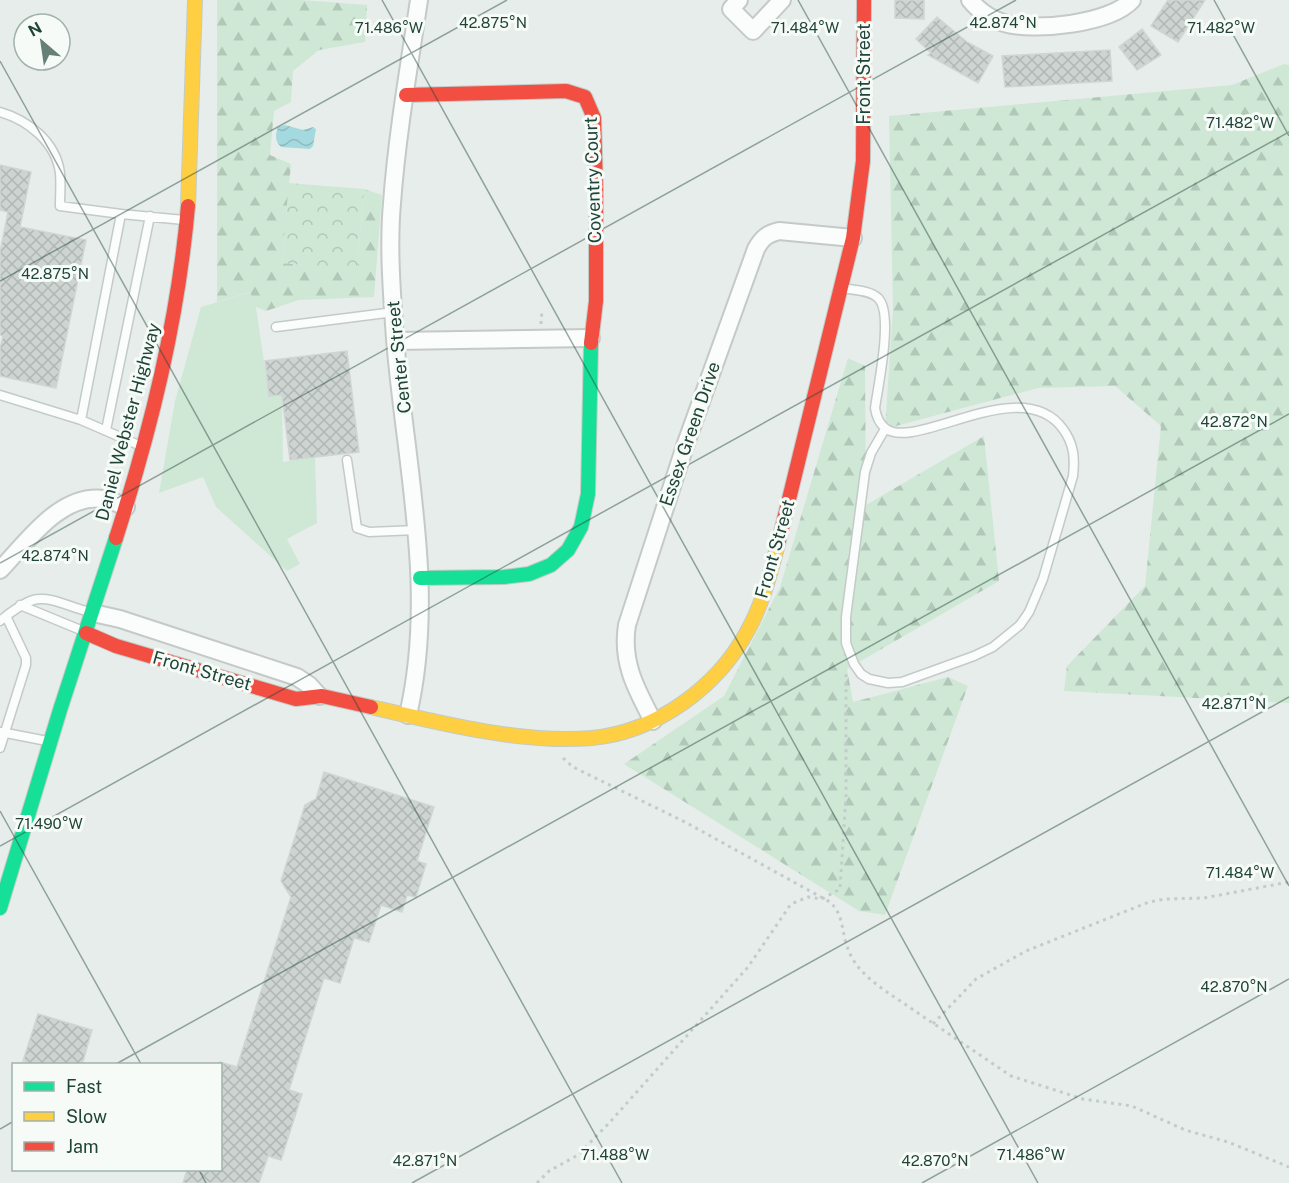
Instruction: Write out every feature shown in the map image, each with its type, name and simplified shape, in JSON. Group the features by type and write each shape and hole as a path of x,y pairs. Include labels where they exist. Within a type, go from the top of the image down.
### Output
{"street":[{"name":"Daniel Webster Highway","path":"0,904 126,507 163,373 182,270 187,220 195,0"},
{"name":"Center Street","path":"408,715 417,670 420,578 417,530 396,341 390,237 392,202 418,0"},
{"path":"740,0 731,9 753,31 782,0"},
{"name":"Front Street","path":"86,633 116,646 296,699 319,696 408,715 540,737 570,739 600,737 624,732 653,721 680,706 702,689 723,667 740,644 756,615 767,586 842,288 853,238 863,161 864,0"},
{"path":"970,0 990,18 1020,27 1097,20 1114,14 1132,0"},
{"name":"Coventry Court","path":"406,95 566,91 585,97 594,118 596,301 591,338 588,494 585,518 574,545 553,565 527,574 420,578"},
{"name":"Essex Green Drive","path":"653,721 626,661 624,643 627,625 681,458 756,249 768,234 779,231 853,238"},
{"path":"396,341 591,338"},
{"path":"0,570 48,520 61,510 91,499 106,499 126,507"},
{"name":"Front Street","path":"93,613 120,619 297,677 319,696"}],"lane":[{"path":"0,112 28,124 50,147 60,172 60,206 187,220"},
{"path":"81,420 121,214"},
{"path":"106,430 122,362 150,216"},
{"path":"842,288 870,293 879,298 884,308 886,331 875,408 885,429 898,433 915,431 1005,409 1027,408 1045,413 1059,423 1073,447 1075,461 1073,476 1037,597 1020,625 993,647 952,665 902,682 888,683 869,679 861,674 854,664 846,643 846,617 865,471 871,453 885,429"},
{"path":"276,327 394,312"},
{"path":"0,395 81,420 144,447"},
{"path":"347,460 357,528 369,532 417,530"},
{"path":"0,748 2,732 26,666 26,658 3,619 20,605 41,597 93,613"},
{"path":"20,605 86,633"},
{"path":"2,732 51,742"}],"path":[{"path":"541,326 542,310"},
{"path":"537,1183 549,1171 578,1155 610,1122 748,967 791,904 808,897 822,898 840,889 846,795 846,643"},
{"path":"540,737 573,767 685,822 830,902 839,911 852,958 865,975 1011,1076 1083,1099 1132,1106 1192,1132 1228,1143 1289,1167"},
{"path":"933,1024 976,979 1026,951 1149,902 1213,897 1289,882"}],"green space":[{"path":"217,0 301,0 367,5 365,42 319,50 293,71 291,102 274,111 270,155 291,164 282,263 357,269 364,189 382,195 374,297 299,300 266,311 256,307 250,292 217,302"},
{"path":"1284,64 1289,65 1289,703 1064,691 1067,666 1145,586 1161,426 1115,386 1038,388 885,429 893,308 889,116 1232,85"},
{"path":"289,183 364,189 357,270 282,263"},
{"path":"251,292 256,307 269,396 282,395 283,462 315,457 317,523 287,539 300,564 287,571 216,507 203,477 159,493 175,401 201,307"},
{"path":"848,358 865,366 866,505 984,436 999,581 847,669 853,702 948,677 968,686 885,915 859,911 624,764 724,696 780,587"}],"water":[{"path":"285,125 303,130 313,127 316,129 313,146 310,149 281,147 276,133 278,127"}],"building":[{"path":"895,0 924,0 924,19 895,18"},
{"path":"1168,0 1205,0 1178,42 1151,26"},
{"path":"937,17 967,42 993,56 978,83 928,55 931,53 916,39"},
{"path":"1142,29 1161,55 1137,70 1119,47"},
{"path":"1110,50 1112,81 1005,87 1002,56"},
{"path":"0,165 31,172 20,227 86,240 56,388 0,376 0,348 3,336 0,335 0,252 8,212 0,210"},
{"path":"347,351 359,452 290,460 282,395 269,396 265,361"},
{"path":"324,772 434,807 417,861 426,864 416,897 407,895 402,912 381,905 369,942 354,938 340,983 324,978 289,1090 302,1094 281,1160 268,1156 259,1183 183,1183 187,1171 222,1171 222,1063 220,1062 237,1067 291,897 281,881 305,805 316,799"},
{"path":"38,1014 92,1030 83,1063 23,1061"}],"traffic: fast":[{"path":"420,578 504,577 529,574 551,565 568,550 581,527 588,494 591,343"},
{"path":"0,908 60,710 116,538"}],"traffic: slow":[{"path":"188,206 195,0"},
{"path":"371,707 481,731 538,738 592,738 639,727 662,716 702,688 735,651 758,609 778,544"}],"traffic: jam":[{"path":"778,544 853,238 863,161 864,0"},
{"path":"406,95 566,91 585,97 594,118 596,189 596,301 591,343"},
{"path":"116,538 141,456 161,374 177,291 188,206"},
{"path":"86,633 116,646 296,699 322,696 371,707"}]}
